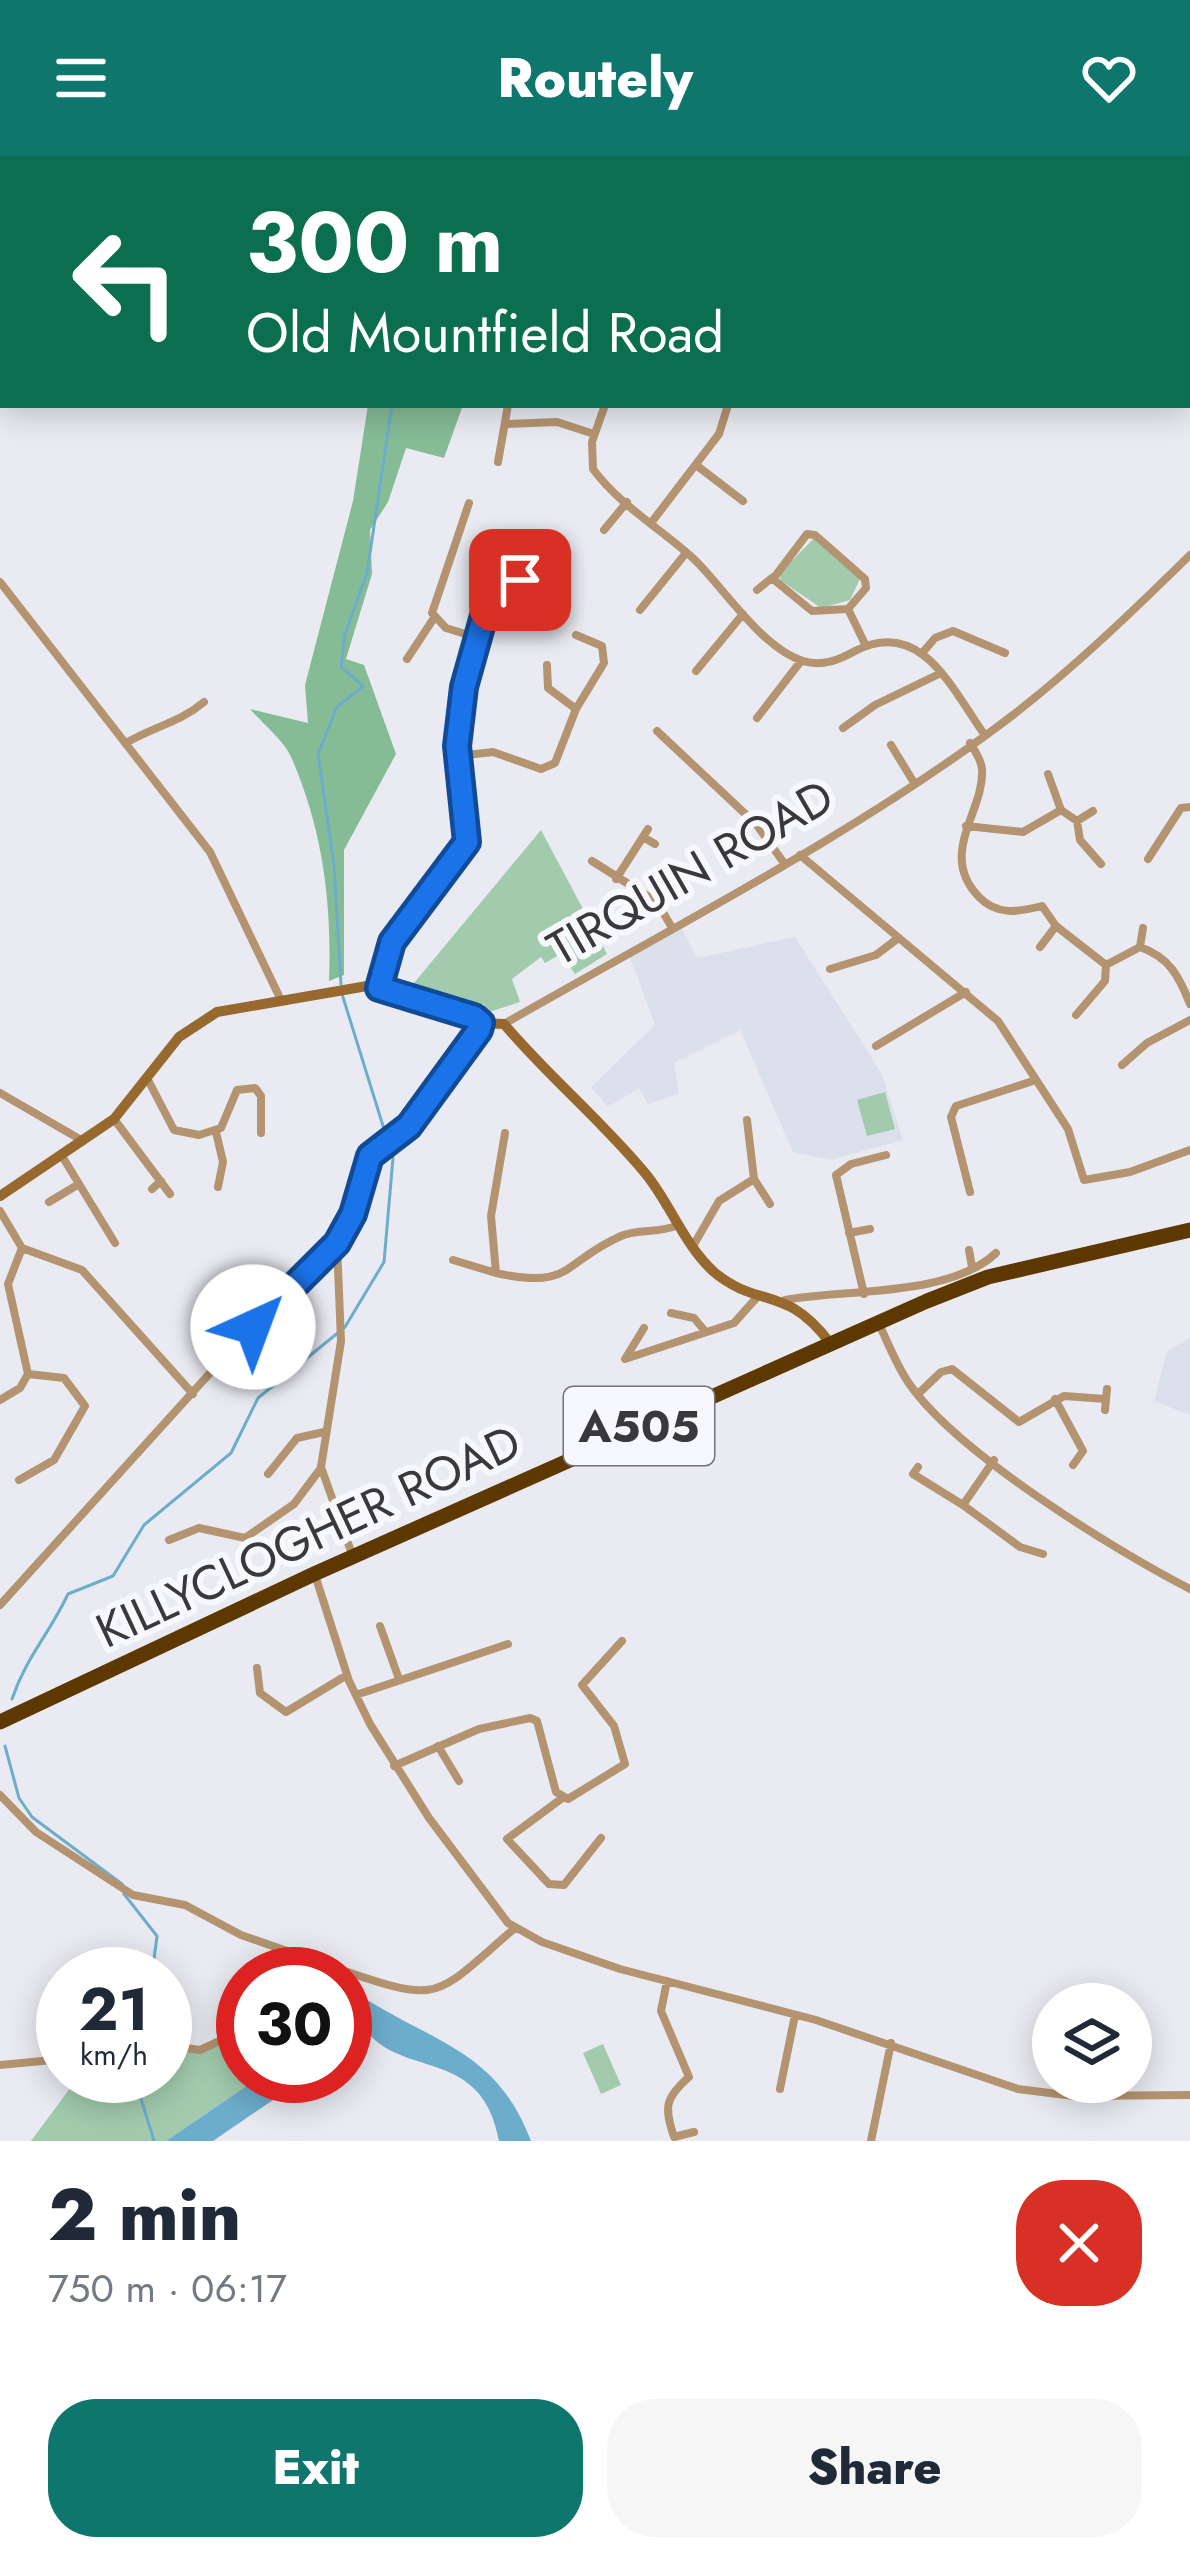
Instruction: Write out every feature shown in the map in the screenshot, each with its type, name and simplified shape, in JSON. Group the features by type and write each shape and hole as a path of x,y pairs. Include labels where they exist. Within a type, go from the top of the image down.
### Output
{"highway":[{"name":"KILLYCLOGHER ROAD","path":"0,1722 314,1574 879,1322 988,1277 1190,1230"}],"street":[{"path":"497,461 508,408"},
{"path":"604,408 594,434 593,469 686,553 743,614 801,661 824,664 889,640 923,652 984,734"},
{"path":"651,523 719,434 727,408"},
{"path":"505,424 557,422 594,434"},
{"path":"696,465 743,501"},
{"path":"604,530 627,502"},
{"path":"407,659 434,618 469,503"},
{"path":"757,590 773,578 807,534 815,535 865,579 866,588 848,609 812,611 773,578"},
{"path":"640,610 686,553"},
{"name":"TIRQUIN ROAD","path":"504,1024 800,855 984,734 1100,643 1190,555"},
{"path":"379,988 392,942 467,842 458,756 475,637 494,596 520,580"},
{"path":"0,582 210,852 280,998"},
{"path":"848,609 866,646"},
{"path":"696,670 743,614"},
{"path":"434,618 475,637"},
{"path":"923,652 935,638 953,632 1005,653"},
{"path":"458,756 493,752 541,769 560,755 576,709 604,663 602,646 576,635"},
{"path":"757,718 801,661"},
{"path":"547,664 548,688 576,709"},
{"path":"843,728 874,705 941,673"},
{"path":"126,743 157,725 177,725 204,702"},
{"path":"657,731 756,824 784,863"},
{"path":"970,743 982,775 961,854 979,898 1001,911 1042,906 1056,926 1106,964"},
{"path":"891,745 913,781"},
{"path":"1048,774 1061,810 1077,821 1080,840 1101,864"},
{"path":"1148,859 1181,808 1190,807"},
{"path":"966,826 1023,832 1061,810"},
{"path":"1077,821 1093,811"},
{"path":"616,879 645,833 655,844"},
{"path":"800,855 998,1021 1068,1130 1084,1180 1130,1172 1190,1150"},
{"path":"592,861 657,902 671,926"},
{"path":"1040,947 1056,926"},
{"path":"1140,947 1143,928"},
{"path":"830,969 876,955 897,939"},
{"path":"1106,964 1140,947"},
{"path":"1140,947 1173,967 1186,983 1190,1004"},
{"path":"1076,1015 1105,981 1106,964"},
{"path":"0,1196 114,1119 199,1019 341,987 379,988 481,1023 504,1024 649,1177 715,1273 759,1293 785,1300 864,1294 972,1267 996,1253"},
{"path":"876,1046 966,992"},
{"path":"1122,1065 1147,1043 1190,1020"},
{"path":"0,1605 278,1298 337,1243 353,1214 370,1156 396,1138 481,1023"},
{"path":"147,1078 174,1130 199,1135 217,1132"},
{"path":"970,1192 951,1117 956,1106 1033,1081"},
{"path":"218,1187 223,1162 217,1132 236,1090 245,1086 261,1096 261,1133"},
{"path":"0,1093 84,1142"},
{"path":"114,1119 170,1194"},
{"path":"747,1120 754,1178 770,1204"},
{"path":"496,1273 491,1216 505,1133"},
{"path":"864,1294 836,1174 851,1164 886,1155"},
{"path":"62,1156 115,1243"},
{"path":"693,1246 719,1201 754,1178"},
{"path":"152,1189 161,1181"},
{"path":"50,1202 79,1184"},
{"path":"0,1211 22,1249 82,1270 193,1394"},
{"path":"453,1260 532,1280 554,1277 621,1236 663,1232 680,1225"},
{"path":"849,1233 870,1229"},
{"path":"337,1243 340,1336 321,1468 353,1557"},
{"path":"0,1400 20,1388 28,1373 8,1284 22,1249"},
{"path":"969,1250 972,1267"},
{"path":"644,1328 625,1359 734,1323 759,1293"},
{"path":"785,1300 814,1321 830,1343"},
{"path":"671,1313 694,1318 705,1331"},
{"path":"879,1322 918,1394 994,1460 1098,1537 1190,1589"},
{"path":"918,1394 941,1372 952,1369 1019,1422 1055,1399 1106,1394 1105,1411"},
{"path":"19,1480 54,1460 85,1406 64,1378 28,1373"},
{"path":"1055,1399 1083,1451 1073,1465"},
{"path":"268,1474 297,1438 324,1432"},
{"path":"963,1504 994,1460"},
{"path":"918,1467 913,1474 1020,1547 1043,1554"},
{"path":"170,1540 199,1528 245,1538 294,1504 321,1468"},
{"path":"314,1574 347,1675 394,1766 463,1865 515,1927 542,1942 891,2043 1018,2089 1073,2096 1190,2095"},
{"path":"380,1626 399,1679"},
{"path":"601,1838 564,1885 549,1884 507,1839 561,1799 625,1764 614,1726 582,1685 622,1641"},
{"path":"356,1696 508,1643"},
{"path":"257,1668 260,1693 286,1712 347,1675"},
{"path":"394,1766 438,1746 530,1718 537,1721 561,1799"},
{"path":"438,1746 459,1781"},
{"path":"0,1795 36,1832 117,1886 185,1906 273,1947"},
{"path":"372,1982 410,1994 434,1992 515,1927"},
{"path":"667,1981 661,2011 688,2077 668,2095 665,2109 674,2137 694,2132"},
{"path":"780,2090 795,2014"},
{"path":"871,2141 891,2043"},
{"path":"0,2065 36,2062"}],"shaded area":[{"path":"682,929 697,958 795,937 882,1074 903,1140 830,1160 793,1152 740,1030 674,1063 679,1094 648,1104 639,1088 608,1107 591,1087 655,1025 630,957"},
{"path":"1190,1338 1190,1415 1154,1401 1167,1351"}],"green space":[{"path":"368,408 462,408 444,458 406,448 388,502 370,530 372,574 346,659 364,665 396,754 344,850 344,975 329,981 327,895 311,813 289,752 250,709 308,723 305,685 353,501"},
{"path":"814,538 860,579 850,600 821,608 780,580 780,573"},
{"path":"541,830 607,954 575,974 561,954 545,963 541,957 512,979 520,1002 486,1013 484,1004 472,1007 409,989"},
{"path":"885,1092 895,1129 867,1136 857,1100"},
{"path":"603,2044 621,2085 601,2094 583,2053"},
{"path":"216,2047 216,2103 222,2103 166,2141 31,2141 59,2103 192,2103 192,2052"}],"water":[{"path":"372,2003 484,2070 518,2112 531,2141 499,2141 489,2110 475,2090 457,2076 372,2036"},
{"path":"222,2103 269,2103 213,2141 166,2141"}],"waterway":[{"path":"341,984 334,865 318,754 337,707 363,686 341,667 345,634 367,573 392,408"},
{"path":"12,1699 68,1594 113,1576 144,1525 231,1453 258,1398 345,1327 384,1262 393,1158 342,994"},
{"path":"5,1746 19,1798 32,1817 122,1884"},
{"path":"124,1894 157,1936 156,1947"},
{"path":"142,2103 154,2141"}],"route":[{"path":"253,1327 337,1243 353,1214 370,1156 409,1126 479,1030 481,1023 474,1017 379,988 392,942 460,858 467,842 457,746 464,687 487,605 520,580"}]}
